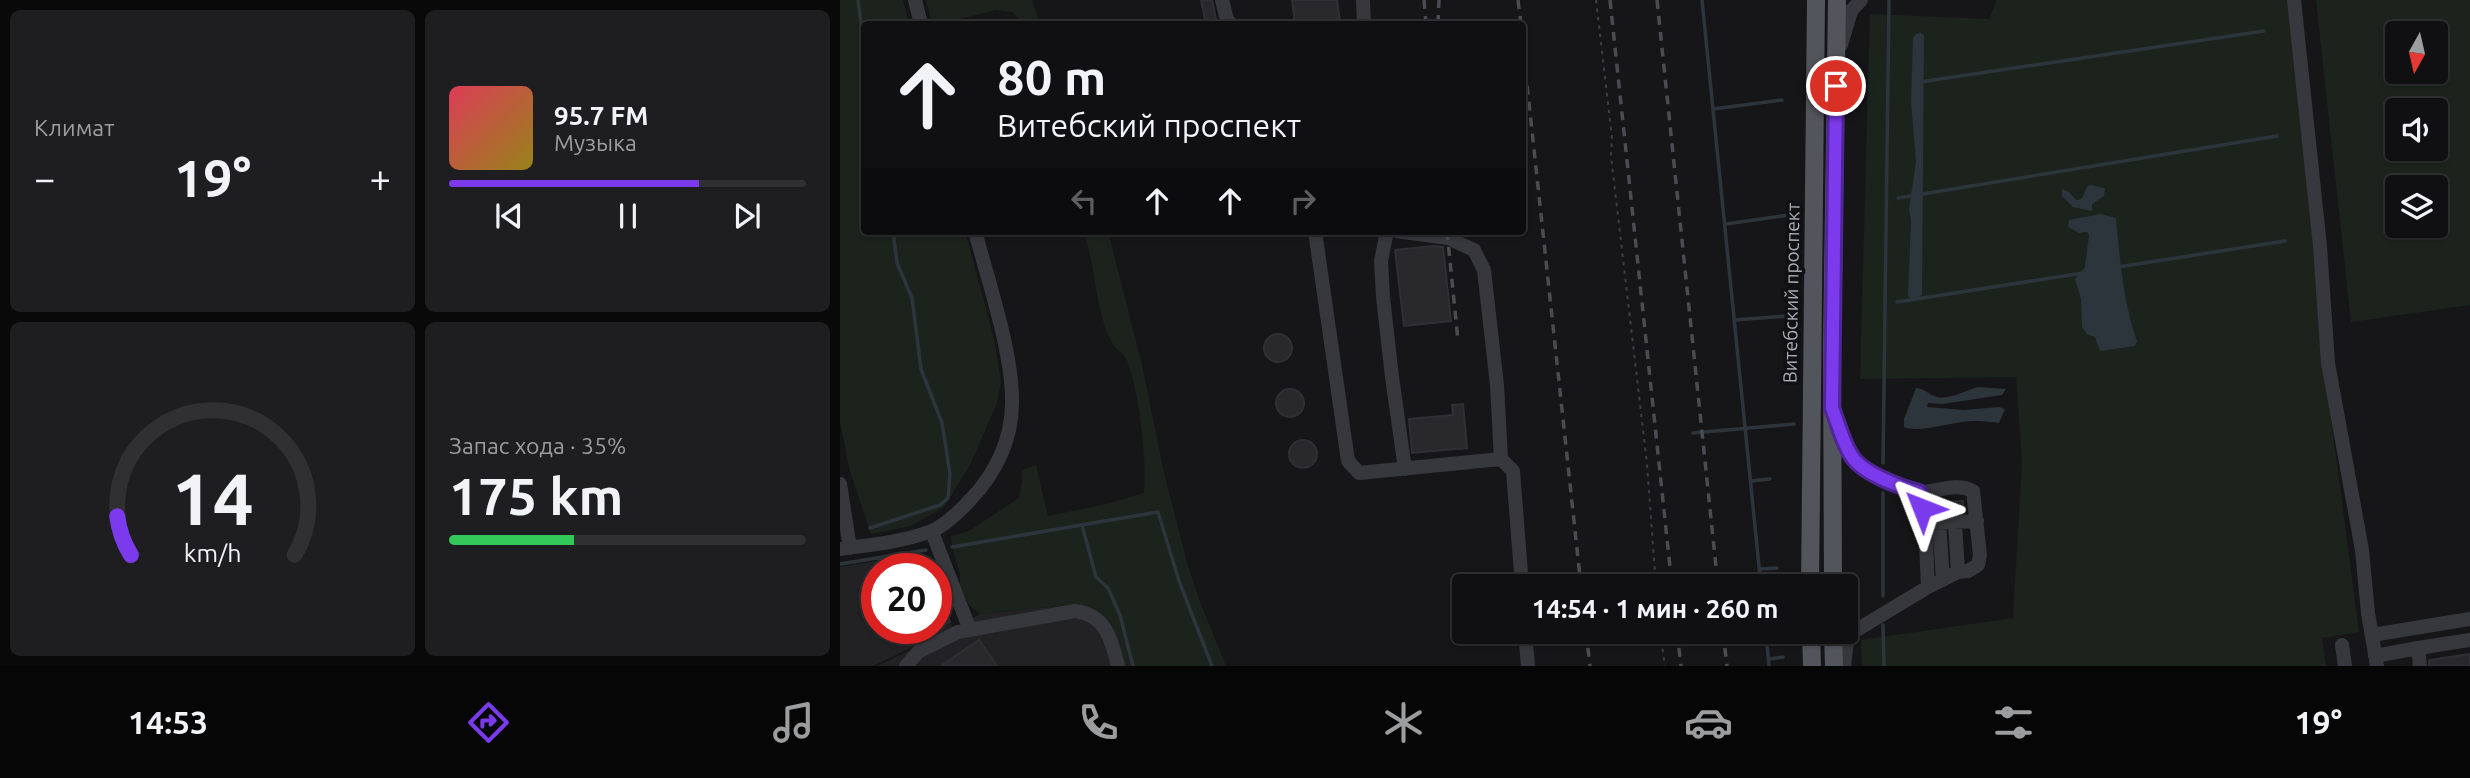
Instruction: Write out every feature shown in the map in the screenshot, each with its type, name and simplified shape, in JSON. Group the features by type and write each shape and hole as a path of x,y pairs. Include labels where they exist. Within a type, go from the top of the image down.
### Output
{"main road":[{"name":"Витебский проспект","path":"1810,574 1816,0"},
{"path":"1833,574 1832,408 1837,0"},
{"path":"1811,644 1812,666"},
{"path":"1833,644 1833,666"}],"street":[{"path":"915,0 920,21"},
{"path":"1222,0 1228,21"},
{"path":"1363,0 1364,21"},
{"path":"1836,60 1851,11 1861,0"},
{"path":"2294,0 2319,233 2328,363 2362,550 2376,661 2417,648 2470,640"},
{"path":"840,484 845,549 932,532 989,480 1004,446 1012,404 1003,340 976,235"},
{"path":"1316,235 1348,461 1359,473 1502,459"},
{"path":"1386,235 1381,261 1383,297 1405,469"},
{"path":"1426,235 1448,238 1474,250 1484,270 1502,459 1513,471 1521,574"},
{"path":"1832,408 1850,455 1857,463 1902,487 1919,492 1964,486 1973,491 1980,555 1978,565 1928,587 1855,631 1847,642 1844,666"},
{"path":"1919,492 1932,523 1943,580"},
{"path":"1932,523 1977,521"},
{"path":"1928,587 1932,523"},
{"path":"1955,523 1958,572"},
{"path":"932,532 971,630"},
{"path":"909,664 923,661 962,640 971,630 1075,611 1092,615 1100,622 1114,645 1117,661 1102,666"},
{"path":"2372,635 2470,620"},
{"path":"1526,644 1528,666"},
{"path":"2342,645 2345,666"},
{"path":"2417,648 2420,666"}],"path":[{"path":"1596,0 1612,138 1611,156 1647,464 1655,574"},
{"path":"1662,644 1665,666"}],"shaded area":[{"path":"840,0 903,0 908,21 861,21 861,235 966,235 994,339 1001,381 997,403 970,465 944,507 911,526 871,534 850,471 840,422"},
{"path":"926,0 1032,0 1039,21 1020,21 1013,12 996,10 951,21 931,20"},
{"path":"1997,0 2292,0 2322,350 2359,632 2322,638 2326,666 1862,666 1861,640 2013,618 2022,461 2016,377 1860,379 1870,14 1989,19"},
{"path":"2316,0 2470,0 2470,305 2351,322"},
{"path":"1921,33 1924,35 1922,294 1917,300 1908,297 1911,221 1909,209 1916,162 1911,102 1913,38"},
{"path":"2090,185 2105,188 2104,196 2092,204 2092,211 2073,207 2062,196 2062,189 2079,200"},
{"path":"2101,214 2116,218 2125,296 2137,341 2135,346 2100,351 2095,337 2087,334 2082,327 2081,299 2075,279 2085,267 2089,235 2068,227 2069,220"},
{"path":"1084,235 1109,235 1188,566 1226,666 1128,666 1117,636 1105,620 1088,608 1078,604 980,614 969,605 960,586 960,574 951,536 969,531 1019,498 1022,470 1036,465 1048,516 1144,493 1143,444 1135,389 1127,360 1113,344 1105,326"},
{"path":"1978,387 2006,389 2002,395 1942,404 1928,403 1927,407 1964,410 1999,407 2005,409 1999,423 1968,421 1919,429 1904,427 1904,419 1916,388 1942,398"},
{"path":"861,563 861,644 919,644 873,666 840,666 840,567"},
{"path":"1078,604 1090,608 1112,628 1123,647 1128,666 877,666 924,644 952,644 952,630 980,614"}],"building":[{"path":"1201,0 1212,0 1216,21 1205,21"},
{"path":"1292,0 1337,0 1340,21 1295,21"},
{"path":"1443,247 1451,321 1404,326 1395,250"},
{"path":"1278,334 1288,338 1292,348 1288,358 1278,362 1268,358 1264,348 1268,338"},
{"path":"1290,389 1300,393 1304,403 1300,413 1290,417 1280,413 1276,403 1280,393"},
{"path":"1463,404 1467,448 1412,453 1409,419 1453,415 1452,405"},
{"path":"1303,440 1313,444 1317,454 1313,464 1303,468 1293,464 1289,454 1293,444"},
{"path":"1963,501 1963,512 1933,513 1931,503"},
{"path":"979,640 997,666 941,666"},
{"path":"2470,654 2470,666 2429,666 2429,660"}],"waterway":[{"path":"858,0 861,22"},
{"path":"1702,0 1760,574"},
{"path":"1883,463 1889,1"},
{"path":"1920,82 2264,31"},
{"path":"1713,109 1782,100"},
{"path":"1898,198 2277,136"},
{"path":"1726,224 1789,215"},
{"path":"870,528 940,505 948,498 950,474 942,423 921,369 912,298 897,263 894,235"},
{"path":"2118,267 2285,241"},
{"path":"1897,302 2083,273"},
{"path":"1734,320 1788,316"},
{"path":"1693,433 1794,424"},
{"path":"1751,481 1770,479"},
{"path":"1883,493 1883,596"},
{"path":"952,547 1158,512 1179,581 1212,666"},
{"path":"1082,525 1096,577 1108,588 1120,615 1133,666"},
{"path":"840,564 926,550"},
{"path":"1760,569 1777,568"},
{"path":"1883,625 1884,666"},
{"path":"1767,644 1769,666"},
{"path":"1769,659 1783,657"}],"railway":[{"path":"1424,0 1426,21"},
{"path":"1438,21 1439,0"},
{"path":"1518,0 1521,21"},
{"path":"1610,0 1671,574"},
{"path":"1657,0 1717,574"},
{"path":"1526,75 1580,574"},
{"path":"1447,235 1458,341"},
{"path":"1587,644 1590,666"},
{"path":"1678,644 1681,666"},
{"path":"1724,644 1727,666"}],"route":[{"path":"1836,86 1832,408 1850,455 1857,463 1902,487 1919,492 1922,508"}]}
